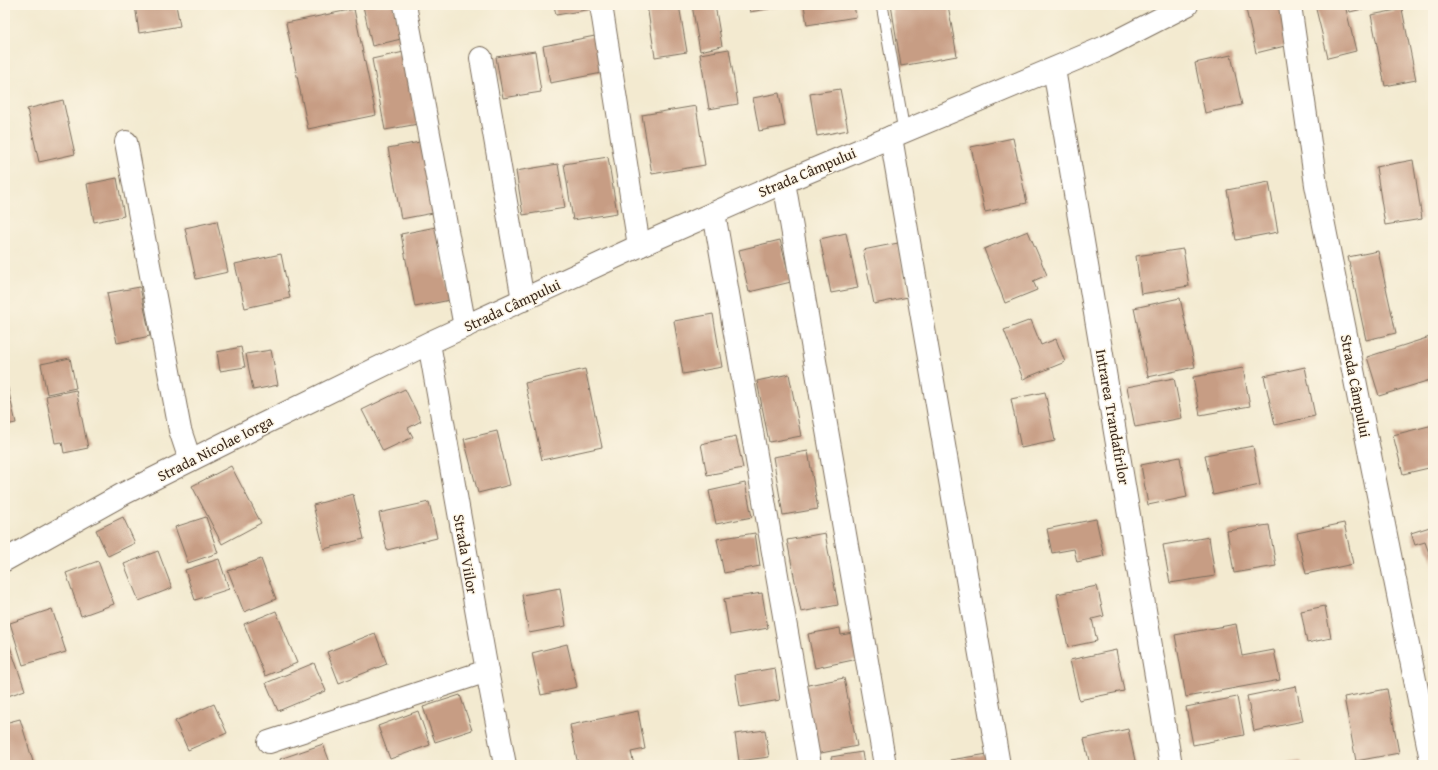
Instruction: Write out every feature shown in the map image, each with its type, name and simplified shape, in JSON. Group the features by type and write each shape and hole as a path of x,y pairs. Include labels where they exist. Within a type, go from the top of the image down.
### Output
{"street":[{"path":"405,5 465,327"},
{"path":"601,5 639,246"},
{"name":"Strada Câmpului","path":"429,344 714,212 1105,47 1186,5"},
{"name":"Strada Câmpului","path":"1290,5 1316,185 1432,765"},
{"path":"481,58 523,300"},
{"name":"Intrarea Trandafirilor","path":"1054,69 1171,765"},
{"path":"898,134 999,765"},
{"path":"126,142 180,430 190,460"},
{"path":"784,182 885,765"},
{"path":"714,212 810,765"},
{"name":"Strada Nicolae Iorga","path":"5,560 126,493 190,460 429,344"},
{"name":"Strada Viilor","path":"429,344 505,765"},
{"path":"269,742 487,671"}],"lane":[{"path":"882,5 898,134"}],"building":[{"path":"135,5 176,5 180,26 139,33"},
{"path":"394,5 401,39 372,46 363,6"},
{"path":"554,5 592,5 592,9 556,15"},
{"path":"647,5 679,5 687,52 655,57"},
{"path":"692,5 715,5 722,46 700,51"},
{"path":"748,5 785,5 785,6 750,12"},
{"path":"804,5 854,5 856,17 807,25"},
{"path":"891,5 948,5 957,56 901,66"},
{"path":"1245,5 1280,5 1289,45 1256,53"},
{"path":"1315,5 1345,5 1356,51 1328,58"},
{"path":"1348,5 1375,5 1375,6 1350,12"},
{"path":"354,9 376,115 308,129 286,23"},
{"path":"1402,9 1416,80 1385,86 1371,15"},
{"path":"595,36 602,73 550,83 543,46"},
{"path":"729,49 738,104 709,109 700,54"},
{"path":"535,51 541,92 503,98 496,57"},
{"path":"404,52 418,124 385,130 372,59"},
{"path":"1231,55 1242,105 1205,113 1195,63"},
{"path":"840,89 848,130 817,136 810,94"},
{"path":"779,93 785,126 759,131 753,98"},
{"path":"63,100 75,154 39,162 27,109"},
{"path":"696,106 705,165 652,174 642,115"},
{"path":"1013,138 1027,203 985,212 971,147"},
{"path":"420,142 433,213 401,219 388,148"},
{"path":"608,157 617,213 573,220 564,164"},
{"path":"1413,160 1422,219 1385,225 1376,167"},
{"path":"558,164 565,208 523,215 516,171"},
{"path":"117,178 124,216 94,222 87,184"},
{"path":"1269,182 1278,232 1236,240 1227,190"},
{"path":"217,221 228,272 196,279 185,228"},
{"path":"436,227 450,300 415,307 401,234"},
{"path":"1028,231 1047,275 1033,281 1037,290 1005,303 984,249"},
{"path":"846,233 858,288 831,293 820,239"},
{"path":"780,240 791,282 749,292 739,250"},
{"path":"898,243 908,297 874,304 863,250"},
{"path":"1183,249 1189,286 1141,294 1136,256"},
{"path":"1378,251 1396,333 1366,340 1348,257"},
{"path":"281,254 290,298 245,308 235,264"},
{"path":"140,287 150,336 117,343 107,293"},
{"path":"1180,298 1195,367 1148,377 1134,308"},
{"path":"713,314 722,367 683,374 674,321"},
{"path":"1031,320 1041,345 1056,339 1065,362 1023,379 1004,330"},
{"path":"1433,336 1433,379 1379,396 1367,357"},
{"path":"241,347 245,367 220,371 217,352"},
{"path":"271,350 278,385 253,390 246,354"},
{"path":"70,358 76,388 47,394 41,364"},
{"path":"1305,367 1315,416 1275,425 1264,376"},
{"path":"1243,368 1250,406 1200,415 1193,377"},
{"path":"585,369 602,447 542,460 525,383"},
{"path":"789,374 801,436 769,442 757,381"},
{"path":"5,376 16,423 5,425"},
{"path":"1174,378 1182,418 1135,427 1127,387"},
{"path":"405,389 421,421 408,428 413,437 383,451 362,410"},
{"path":"76,390 88,448 64,453 62,442 55,443 46,396"},
{"path":"1045,392 1055,441 1021,448 1011,399"},
{"path":"1433,425 1433,467 1403,474 1393,435"},
{"path":"497,431 510,485 478,493 464,439"},
{"path":"736,436 743,468 707,475 701,444"},
{"path":"1253,446 1260,485 1213,495 1205,455"},
{"path":"808,451 818,509 783,515 773,457"},
{"path":"1180,457 1187,497 1148,505 1141,465"},
{"path":"231,466 261,523 222,544 192,486"},
{"path":"745,483 752,517 716,524 709,491"},
{"path":"353,494 364,539 324,549 313,505"},
{"path":"429,502 437,538 387,550 379,513"},
{"path":"123,517 135,543 108,556 96,530"},
{"path":"206,517 218,553 188,563 175,527"},
{"path":"1096,519 1104,556 1077,562 1074,549 1052,553 1047,529"},
{"path":"1344,523 1353,564 1306,574 1297,533"},
{"path":"1269,525 1276,566 1234,573 1227,531"},
{"path":"1433,526 1433,564 1425,542 1415,545 1411,533"},
{"path":"755,533 760,566 724,573 717,539"},
{"path":"825,533 838,605 801,612 787,540"},
{"path":"1209,537 1215,576 1170,583 1163,545"},
{"path":"158,551 172,588 139,601 124,564"},
{"path":"219,559 229,589 195,600 185,570"},
{"path":"261,559 276,599 244,612 228,571"},
{"path":"98,561 114,604 81,616 66,573"},
{"path":"1097,586 1104,616 1092,619 1097,641 1068,647 1057,594"},
{"path":"560,588 566,626 529,633 522,595"},
{"path":"762,593 768,628 730,635 724,599"},
{"path":"1325,606 1331,638 1307,643 1301,611"},
{"path":"52,609 66,652 23,665 10,623"},
{"path":"276,611 297,663 265,676 244,624"},
{"path":"1236,624 1242,656 1274,650 1280,680 1186,697 1175,635"},
{"path":"840,628 841,635 853,633 858,659 815,668 808,634"},
{"path":"375,633 387,664 339,683 327,652"},
{"path":"8,641 25,690 5,697 5,643"},
{"path":"567,644 577,687 541,695 532,653"},
{"path":"1116,650 1124,691 1079,700 1070,660"},
{"path":"314,663 326,691 278,711 266,683"},
{"path":"775,668 780,700 740,707 735,675"},
{"path":"844,678 857,746 816,754 803,686"},
{"path":"1296,686 1303,721 1254,731 1247,696"},
{"path":"1387,689 1399,753 1356,761 1344,697"},
{"path":"460,695 472,730 435,742 423,707"},
{"path":"1237,697 1244,735 1193,745 1186,707"},
{"path":"214,704 227,733 188,750 175,721"},
{"path":"418,711 430,745 390,759 378,726"},
{"path":"638,711 645,749 631,752 634,765 578,765 570,725"},
{"path":"20,719 34,765 5,765 5,723"},
{"path":"1128,729 1136,765 1090,765 1084,739"},
{"path":"765,730 769,757 739,761 735,734"},
{"path":"323,744 331,765 282,765 280,759"},
{"path":"862,752 864,765 832,765 831,757"},
{"path":"988,754 990,765 951,765 950,760"},
{"path":"1301,761 1302,765 1281,764"}]}
